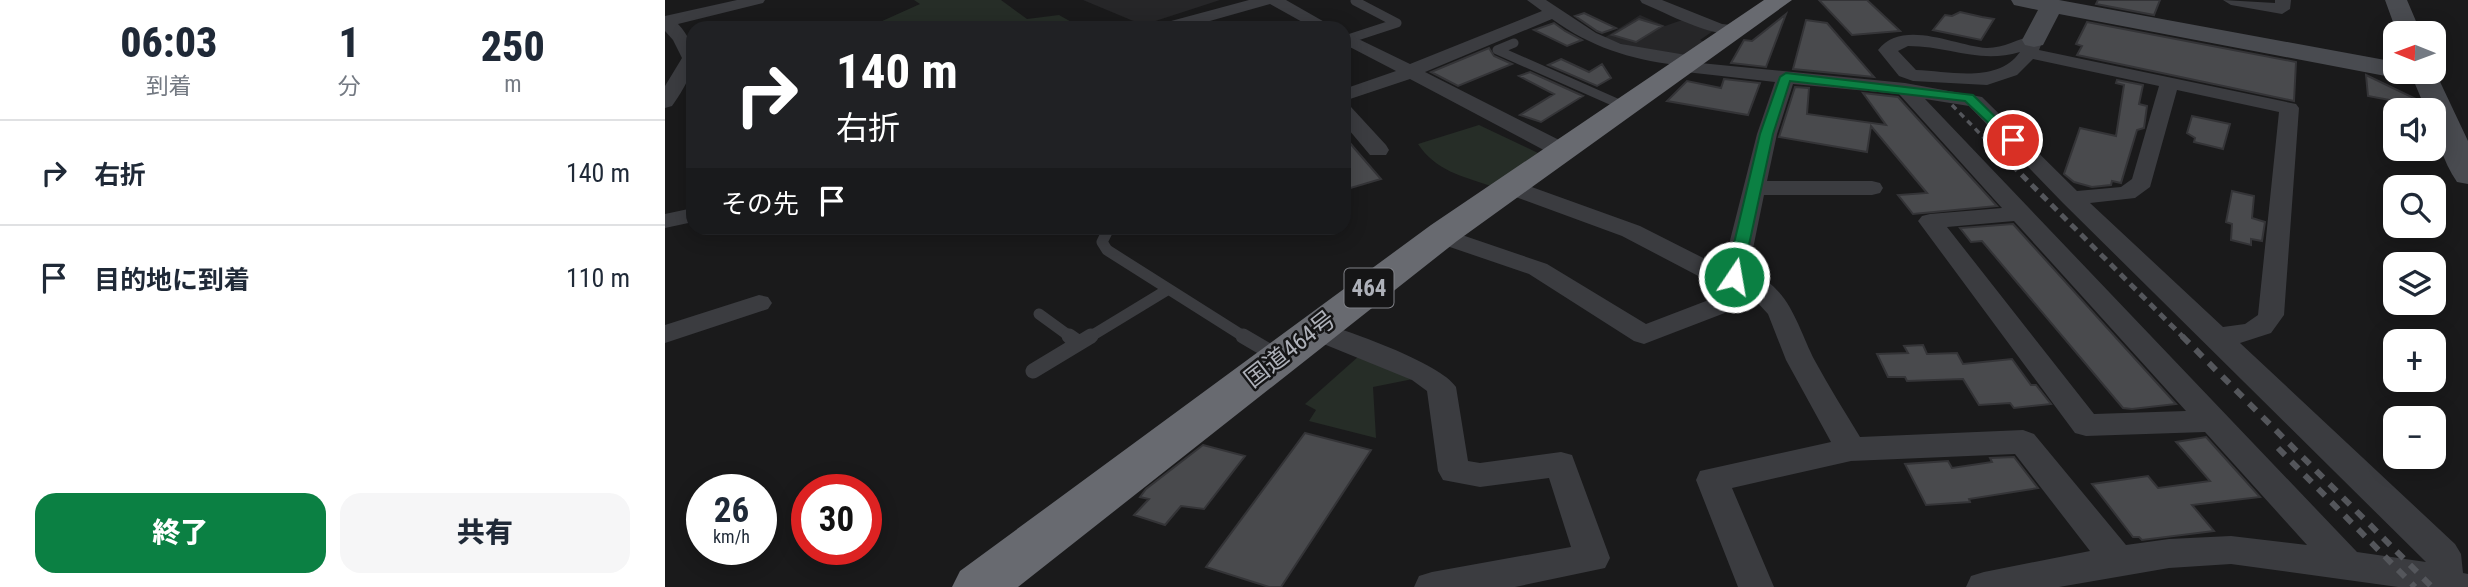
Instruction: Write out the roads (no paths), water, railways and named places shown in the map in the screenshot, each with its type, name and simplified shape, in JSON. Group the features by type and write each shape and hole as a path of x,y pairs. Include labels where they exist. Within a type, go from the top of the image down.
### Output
{"highway":[{"name":"国道464号","path":"984,585 1444,233 1780,0"}],"street":[{"path":"686,48 666,21 757,0"},
{"path":"1191,21 1267,0"},
{"path":"1274,0 1313,21"},
{"path":"1535,0 1590,37 1644,57 1786,77 1905,89 1975,101 2071,198 2443,554 2435,582 2347,565 2231,550 2210,550 2119,561 1984,587"},
{"path":"1648,0 1719,29 1734,30"},
{"path":"2022,0 2054,3 2383,67"},
{"path":"2231,0 2282,9 2283,0"},
{"path":"2396,0 2404,21"},
{"path":"2054,3 2032,46 2009,72 1998,77 1975,79 1961,60 1954,56 1893,59 1887,50 1889,47 1923,42 1985,52 2032,46 2170,82 2289,108 2271,315 2267,323 2259,329 2216,338"},
{"path":"1351,93 1412,71 1555,12"},
{"path":"1351,40 1563,151"},
{"path":"1985,52 2004,63 2009,72"},
{"path":"665,102 671,81 686,64"},
{"path":"1734,277 1767,134 1786,77"},
{"path":"2071,198 2127,193 2141,182 2170,82"},
{"path":"2423,84 2468,176"},
{"path":"1905,89 2347,565"},
{"path":"1351,119 1378,150"},
{"path":"1510,187 1631,231 1713,274 1745,280 1761,290 1780,311 1800,360 1851,449"},
{"path":"1754,188 1872,188"},
{"path":"2020,213 1930,220 2086,425 2214,421"},
{"path":"665,221 686,216"},
{"path":"1444,233 1453,240 1538,269 1644,335 1761,290"},
{"path":"665,334 759,303"},
{"path":"1314,330 1422,373 1441,387 1454,471 1480,475 1561,464 1592,558 1432,587"},
{"path":"1756,587 1712,480 1851,449 2023,442 2119,561"}],"lane":[{"path":"1351,37 1397,23 1355,1"},
{"path":"1514,43 1497,50 1626,107"},
{"path":"1106,235 1102,242 1107,250 1167,290 1279,357"},
{"path":"1033,371 1167,290"},
{"path":"1039,314 1079,343"}],"railway":[{"path":"1952,105 1993,147"},
{"path":"1992,145 2184,338"},
{"path":"2182,336 2432,587"},
{"path":"2278,448 2415,587"}]}
